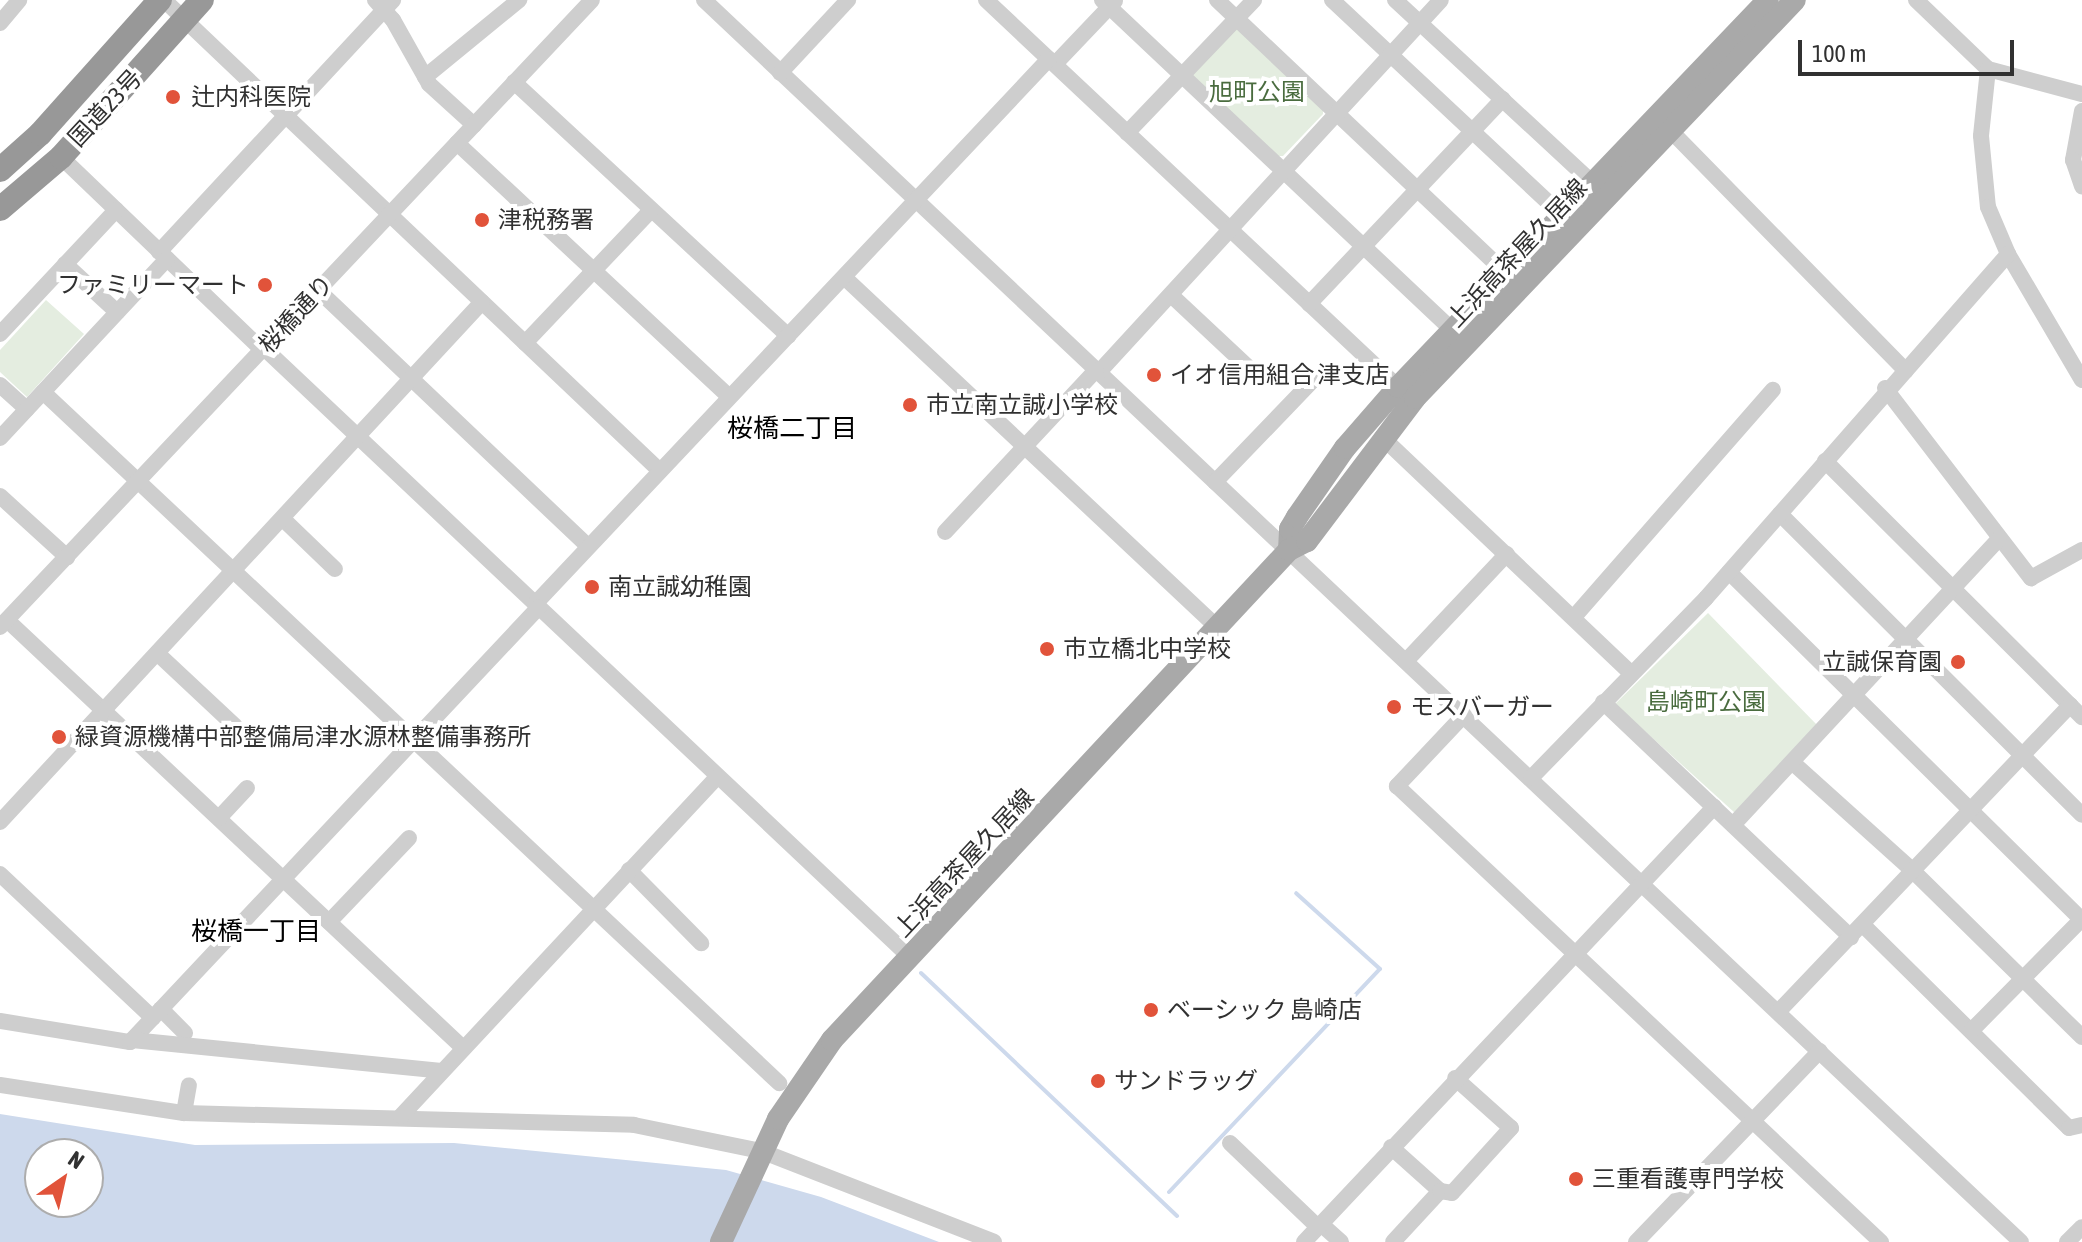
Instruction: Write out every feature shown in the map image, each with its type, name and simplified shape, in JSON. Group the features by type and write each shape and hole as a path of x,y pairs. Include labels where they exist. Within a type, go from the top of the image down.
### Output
{"highway":[{"name":"国道23号","path":"0,170 40,134 162,0"},
{"name":"国道23号","path":"0,209 61,157 202,0"}],"main road":[{"name":"上浜高茶屋久居線","path":"1289,550 1290,529 1297,517 1345,448 1398,387 1768,0"},
{"name":"上浜高茶屋久居線","path":"721,1242 761,1151 815,1062 1289,550 1307,541 1382,437 1795,0"}],"street":[{"path":"0,23 19,0"},
{"path":"162,0 660,471"},
{"path":"425,77 519,0"},
{"name":"桜橋通り","path":"4,624 592,0"},
{"path":"704,0 2021,1242"},
{"path":"780,73 848,0"},
{"path":"986,0 1398,387"},
{"path":"1217,0 1507,274"},
{"path":"1127,133 1254,0"},
{"path":"1332,0 1563,216"},
{"path":"1395,0 1594,184"},
{"path":"945,532 1171,295 1174,285 1441,0"},
{"path":"1916,0 1988,69 2082,94"},
{"path":"132,1040 414,741 588,546 1109,2 1452,330"},
{"path":"0,438 117,312 163,255 384,3 425,77 474,125"},
{"path":"1988,69 1982,173 1988,207 2008,254 2082,380"},
{"path":"514,82 788,336"},
{"path":"1309,304 1503,99"},
{"path":"2082,111 2073,160 2082,186"},
{"path":"1670,130 1906,371"},
{"path":"457,143 729,397"},
{"path":"61,157 911,958"},
{"path":"0,334 116,210"},
{"path":"525,343 651,210"},
{"path":"1531,778 1729,572 1885,388 1906,371 2008,254"},
{"path":"65,264 117,312"},
{"path":"844,277 1218,628"},
{"path":"318,290 588,546"},
{"path":"1171,295 1247,366"},
{"path":"0,822 482,302"},
{"path":"1215,482 1316,377"},
{"path":"0,385 27,409"},
{"path":"1885,388 2031,578 2082,550"},
{"path":"1574,617 1773,390"},
{"path":"43,392 591,911 779,1083"},
{"path":"1382,437 1631,673"},
{"path":"1778,1012 2022,756 2076,711 1825,461"},
{"path":"0,496 67,557"},
{"path":"1780,514 2082,815"},
{"path":"283,519 335,569"},
{"path":"1733,825 1857,696 1999,539"},
{"path":"1406,661 1507,554"},
{"path":"1729,572 2082,919 1971,1031"},
{"path":"4,624 103,710 462,1047"},
{"path":"157,653 235,726"},
{"path":"1603,702 1733,825 1971,1031 2069,1128 2082,1125"},
{"path":"1464,715 1397,786 1881,1242"},
{"path":"1792,762 1913,871 2082,1037"},
{"path":"401,1116 462,1047 717,777"},
{"path":"219,818 247,788"},
{"path":"1304,1242 1455,1078 1577,954 1714,807"},
{"path":"329,922 409,838"},
{"path":"629,870 701,943"},
{"path":"0,874 157,1013 185,1033"},
{"path":"0,1021 132,1040 441,1071"},
{"path":"1636,1242 1820,1051"},
{"path":"1391,1147 1440,1191 1452,1193 1511,1128 1455,1078"},
{"path":"0,1085 94,1103 184,1113 594,1121 761,1151 994,1242"},
{"path":"184,1113 189,1085"},
{"path":"1230,1143 1341,1242"},
{"path":"1393,1242 1440,1191"},
{"path":"2067,1242 2082,1227"}],"green space":[{"name":"旭町公園","path":"1235,25 1323,106 1323,114 1283,156 1275,156 1189,74"},
{"path":"46,300 84,334 27,397 0,372 0,350"},
{"name":"島崎町公園","path":"1708,613 1819,727 1735,813 1615,704"}],"water":[{"path":"0,1114 195,1145 454,1143 726,1170 821,1197 939,1242 0,1242"}],"waterway":[{"path":"1169,1192 1380,969 1296,893"},
{"path":"921,973 1177,1216"}],"place":[{"name":"辻内科医院","path":"173,97"},
{"name":"津税務署","path":"482,220"},
{"name":"ファミリーマート","path":"265,285"},
{"name":"イオ信用組合 津支店","path":"1154,375"},
{"name":"市立南立誠小学校","path":"910,405"},
{"name":"南立誠幼稚園","path":"592,587"},
{"name":"市立橋北中学校","path":"1047,649"},
{"name":"立誠保育園","path":"1958,662"},
{"name":"モスバーガー","path":"1394,707"},
{"name":"緑資源機構中部整備局津水源林整備事務所","path":"59,737"},
{"name":"ベーシック 島崎店","path":"1151,1010"},
{"name":"サンドラッグ","path":"1098,1081"},
{"name":"三重看護専門学校","path":"1576,1179"}],"district":[{"name":"桜橋二丁目","path":"792,429"},
{"name":"桜橋一丁目","path":"256,932"}]}
